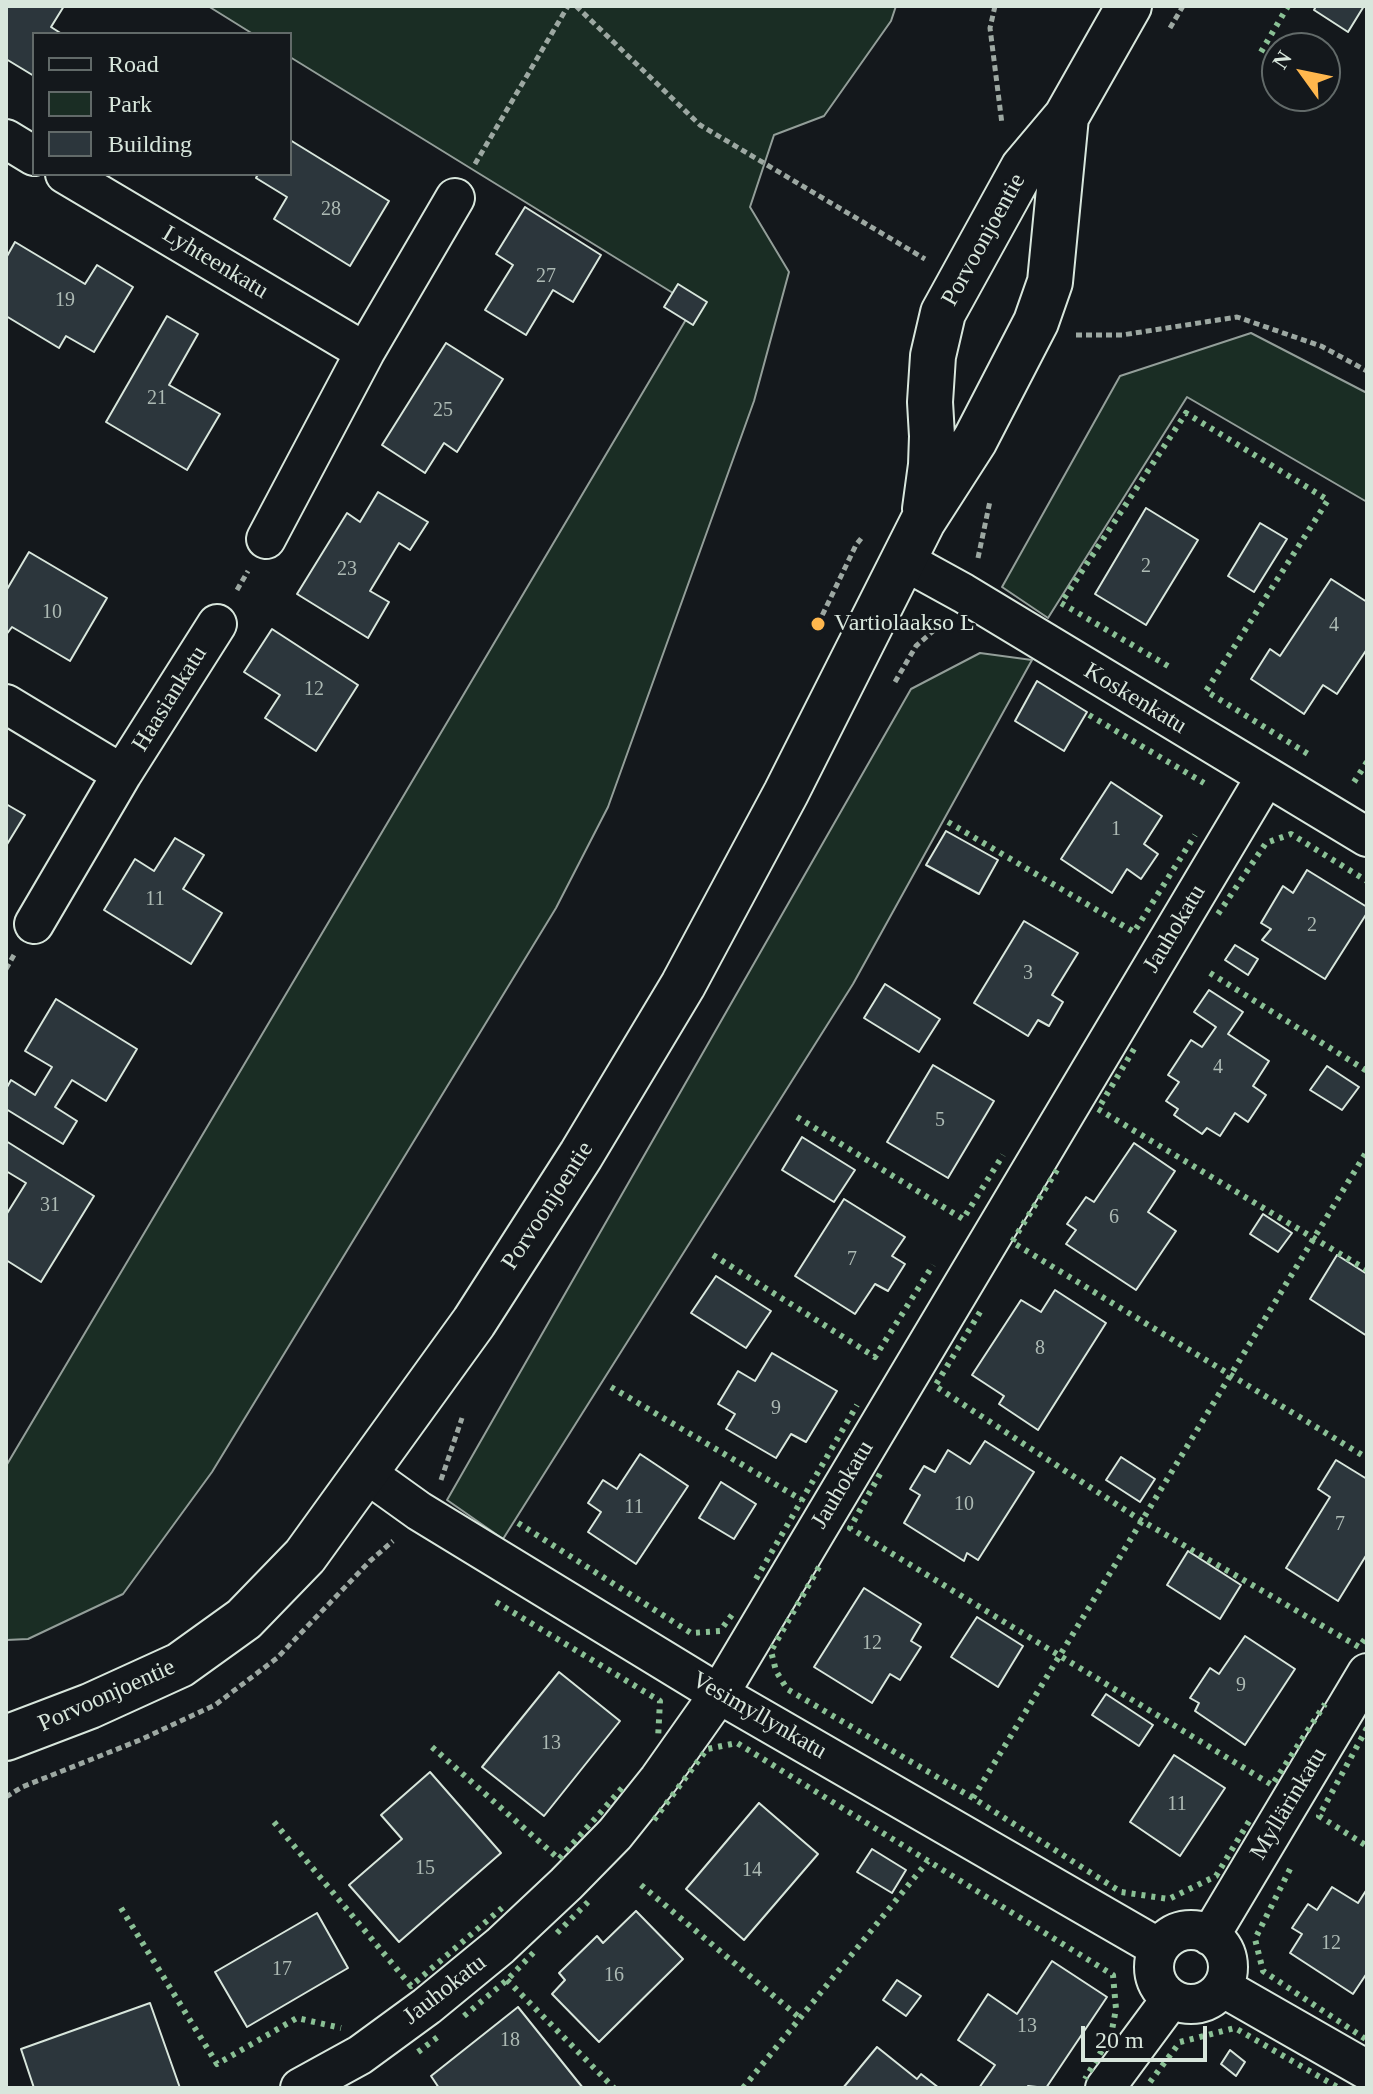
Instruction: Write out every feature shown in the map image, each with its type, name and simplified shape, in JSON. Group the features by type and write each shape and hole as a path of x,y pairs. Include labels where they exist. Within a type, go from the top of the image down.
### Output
{"street":[{"name":"Porvoonjoentie","path":"923,521 932,451 930,402 933,356 943,313 1023,168 1066,117 1129,6"},
{"name":"Porvoonjoentie","path":"6,1738 90,1706 180,1665 244,1619 305,1556 482,1309 581,1155 683,985 786,793 923,521 975,440 1036,322 1050,282 1066,117"},
{"path":"6,139 32,155"},
{"name":"Lyhteenkatu","path":"68,176 365,352"},
{"path":"266,539 365,352 455,198"},
{"name":"Koskenkatu","path":"903,560 963,593 1367,837"},
{"name":"Haasiankatu","path":"34,924 122,774 217,624"},
{"name":"Haasiankatu","path":"6,704 122,774"},
{"name":"Jauhokatu","path":"300,2088 360,2055 427,2006 500,1946 615,1834 659,1779 719,1694 1265,778"},
{"name":"Vesimyllynkatu","path":"366,1473 419,1511 719,1694 1159,1948"},
{"name":"Myllärinkatu","path":"1210,1936 1367,1673"},
{"path":"1182,1931 1197,1931 1210,1936 1221,1946 1226,1959 1227,1973 1222,1987 1212,1997 1199,2003 1185,2004 1171,1999 1160,1989 1155,1976 1154,1961 1159,1948 1169,1937 1182,1931"},
{"path":"1222,1987 1367,2070"},
{"path":"1105,2088 1171,1999"}],"path":[{"path":"455,198 568,6"},
{"path":"576,6 700,125 932,264"},
{"path":"995,6 990,28 1003,133"},
{"path":"1122,335 1237,317 1321,346 1367,371"},
{"path":"217,624 266,539"}],"green space":[{"path":"208,6 896,6 891,21 824,116 774,135 750,207 789,272 754,401 608,807 556,908 212,1472 123,1594 28,1639 6,1640 6,1466 694,306 292,58 292,32 250,32"},
{"path":"1251,333 1367,393 1367,502 1187,397 1048,618 1002,587 1120,376"},
{"path":"980,653 1032,660 853,984 503,1539 447,1500 911,689"}],"building":[{"path":"6,6 64,6 51,27 59,32 32,32 32,75 6,59"},
{"path":"1316,6 1364,6 1348,32 1314,10"},
{"path":"292,141 389,201 350,266 274,219 287,197 256,178 292,176"},
{"path":"525,207 601,255 573,302 553,290 526,335 485,310 513,265 496,254"},
{"path":"15,242 85,284 97,265 133,287 94,352 66,336 59,348 6,316 6,258"},
{"path":"678,284 707,302 693,325 664,307"},
{"path":"167,316 198,334 169,385 220,414 187,470 106,422"},
{"path":"446,343 503,379 457,452 444,443 425,473 382,445"},
{"path":"378,492 428,522 410,550 399,543 370,591 389,602 368,638 297,594 347,513 360,522"},
{"path":"1146,508 1198,540 1146,625 1095,594"},
{"path":"1260,523 1287,539 1254,592 1228,576"},
{"path":"29,552 107,598 70,661 12,627 6,635 6,591"},
{"path":"1331,579 1367,602 1367,649 1337,694 1323,685 1304,714 1251,679 1270,649 1280,656"},
{"path":"272,629 358,685 316,751 265,718 280,695 244,672"},
{"path":"1037,681 1087,712 1064,751 1015,721"},
{"path":"1111,782 1162,816 1144,844 1158,854 1141,879 1127,869 1112,893 1061,859"},
{"path":"6,804 25,815 6,846"},
{"path":"946,831 998,860 979,894 926,865"},
{"path":"175,838 204,855 183,889 222,913 191,964 104,910 135,859 154,871"},
{"path":"1307,870 1367,907 1367,913 1325,979 1262,940 1271,929 1261,923 1283,886 1293,893"},
{"path":"1024,921 1078,953 1052,995 1063,1002 1049,1026 1038,1020 1028,1036 974,1003"},
{"path":"1235,945 1258,959 1248,975 1225,960"},
{"path":"885,984 940,1019 919,1052 864,1018"},
{"path":"1209,990 1243,1012 1228,1034 1269,1061 1253,1086 1266,1095 1248,1122 1235,1113 1220,1136 1207,1128 1202,1134 1174,1115 1178,1109 1166,1101 1179,1082 1168,1075 1191,1040 1202,1047 1216,1027 1194,1012"},
{"path":"56,999 137,1049 106,1101 72,1080 55,1107 77,1121 63,1144 6,1109 6,1089 11,1080 35,1095 52,1067 25,1051"},
{"path":"933,1065 994,1101 948,1178 887,1142"},
{"path":"1327,1066 1359,1087 1342,1110 1310,1090"},
{"path":"802,1137 855,1170 834,1202 782,1170"},
{"path":"6,1141 94,1196 41,1282 6,1260 6,1215 26,1183 6,1171"},
{"path":"1134,1143 1175,1171 1148,1212 1176,1231 1136,1290 1066,1244 1076,1230 1067,1224 1086,1197 1094,1202"},
{"path":"844,1199 905,1237 892,1256 905,1264 888,1291 875,1284 855,1314 795,1276"},
{"path":"1263,1214 1292,1233 1278,1252 1250,1234"},
{"path":"1337,1255 1367,1274 1367,1336 1310,1299"},
{"path":"716,1276 771,1311 746,1348 691,1313"},
{"path":"1055,1290 1106,1323 1038,1430 999,1404 1004,1396 972,1375 1021,1300 1041,1312"},
{"path":"772,1353 837,1391 806,1442 791,1434 776,1458 726,1429 735,1414 718,1404 738,1371 755,1381"},
{"path":"985,1441 1034,1472 978,1560 967,1553 964,1561 904,1523 920,1495 910,1489 924,1466 935,1472 948,1450 970,1464"},
{"path":"640,1454 688,1486 636,1564 588,1532 601,1512 588,1503 603,1480 617,1489"},
{"path":"1121,1457 1155,1479 1140,1502 1106,1480"},
{"path":"1336,1460 1367,1479 1367,1554 1338,1601 1286,1568 1330,1497 1318,1489"},
{"path":"721,1482 756,1504 734,1539 699,1518"},
{"path":"1188,1551 1241,1585 1220,1619 1167,1585"},
{"path":"864,1588 921,1624 911,1641 921,1647 900,1680 890,1674 872,1703 814,1667"},
{"path":"977,1617 1023,1646 998,1687 951,1657"},
{"path":"1245,1636 1295,1669 1245,1745 1195,1711 1199,1703 1190,1698 1210,1668 1219,1674"},
{"path":"559,1672 620,1721 544,1816 482,1767"},
{"path":"1106,1694 1153,1725 1139,1746 1092,1715"},
{"path":"1174,1755 1225,1788 1180,1856 1130,1822"},
{"path":"430,1772 501,1853 399,1942 349,1885 402,1839 381,1815"},
{"path":"759,1803 818,1854 744,1940 686,1889"},
{"path":"872,1849 906,1870 892,1893 857,1872"},
{"path":"1332,1887 1358,1903 1367,1889 1367,1973 1353,1994 1290,1953 1302,1934 1292,1928 1308,1904 1317,1910"},
{"path":"636,1911 683,1959 599,2042 552,1994 565,1980 559,1973 597,1936 603,1943"},
{"path":"317,1913 348,1968 247,2027 215,1972"},
{"path":"1052,1961 1107,1997 1046,2088 979,2088 995,2065 958,2040 988,1994 1017,2014"},
{"path":"897,1980 921,1996 906,2016 883,2000"},
{"path":"150,2003 180,2088 34,2088 21,2049"},
{"path":"518,2007 583,2088 439,2088 431,2076"},
{"path":"877,2047 917,2079 921,2074 939,2088 843,2088"},
{"path":"1230,2050 1245,2062 1236,2076 1221,2064"}],"hedge":[{"path":"1273,32 1288,6"},
{"path":"1168,666 1061,603 1186,413 1328,500 1206,691 1308,754"},
{"path":"1089,715 1204,783"},
{"path":"1354,782 1367,762"},
{"path":"948,822 1134,932 1195,835"},
{"path":"1218,914 1266,843 1291,834 1367,881"},
{"path":"1210,973 1367,1071"},
{"path":"1134,1049 1098,1109 1367,1270"},
{"path":"797,1117 963,1219 1003,1155"},
{"path":"973,1798 1367,1151"},
{"path":"1057,1170 1012,1242 1367,1458"},
{"path":"713,1255 875,1357 933,1265"},
{"path":"980,1312 935,1386 1142,1521 1359,1647 1367,1636"},
{"path":"611,1387 802,1500"},
{"path":"756,1579 857,1405"},
{"path":"880,1474 850,1528 1272,1785 1325,1704"},
{"path":"518,1523 691,1633 720,1631 734,1612"},
{"path":"819,1567 771,1651 776,1671 787,1689 973,1798 1121,1892 1169,1899 1216,1876 1251,1818"},
{"path":"496,1602 660,1701 658,1739"},
{"path":"1367,1728 1319,1816 1367,1846"},
{"path":"654,1820 707,1749 737,1743 1113,1975 1116,2009 1111,2035 1085,2079"},
{"path":"432,1747 559,1859 623,1787"},
{"path":"274,1822 411,1986 502,1908"},
{"path":"743,2088 928,1861"},
{"path":"1290,1869 1255,1939 1263,1971 1367,2040"},
{"path":"641,1885 800,2018"},
{"path":"557,1933 588,1902"},
{"path":"121,1908 217,2064 297,2018 341,2028"},
{"path":"464,2016 507,1980 535,1951"},
{"path":"507,1980 614,2088"},
{"path":"1150,2082 1180,2042 1235,2028 1339,2088"},
{"path":"418,2052 439,2036"}],"place":[{"name":"Vartiolaakso L","path":"818,624"}]}
